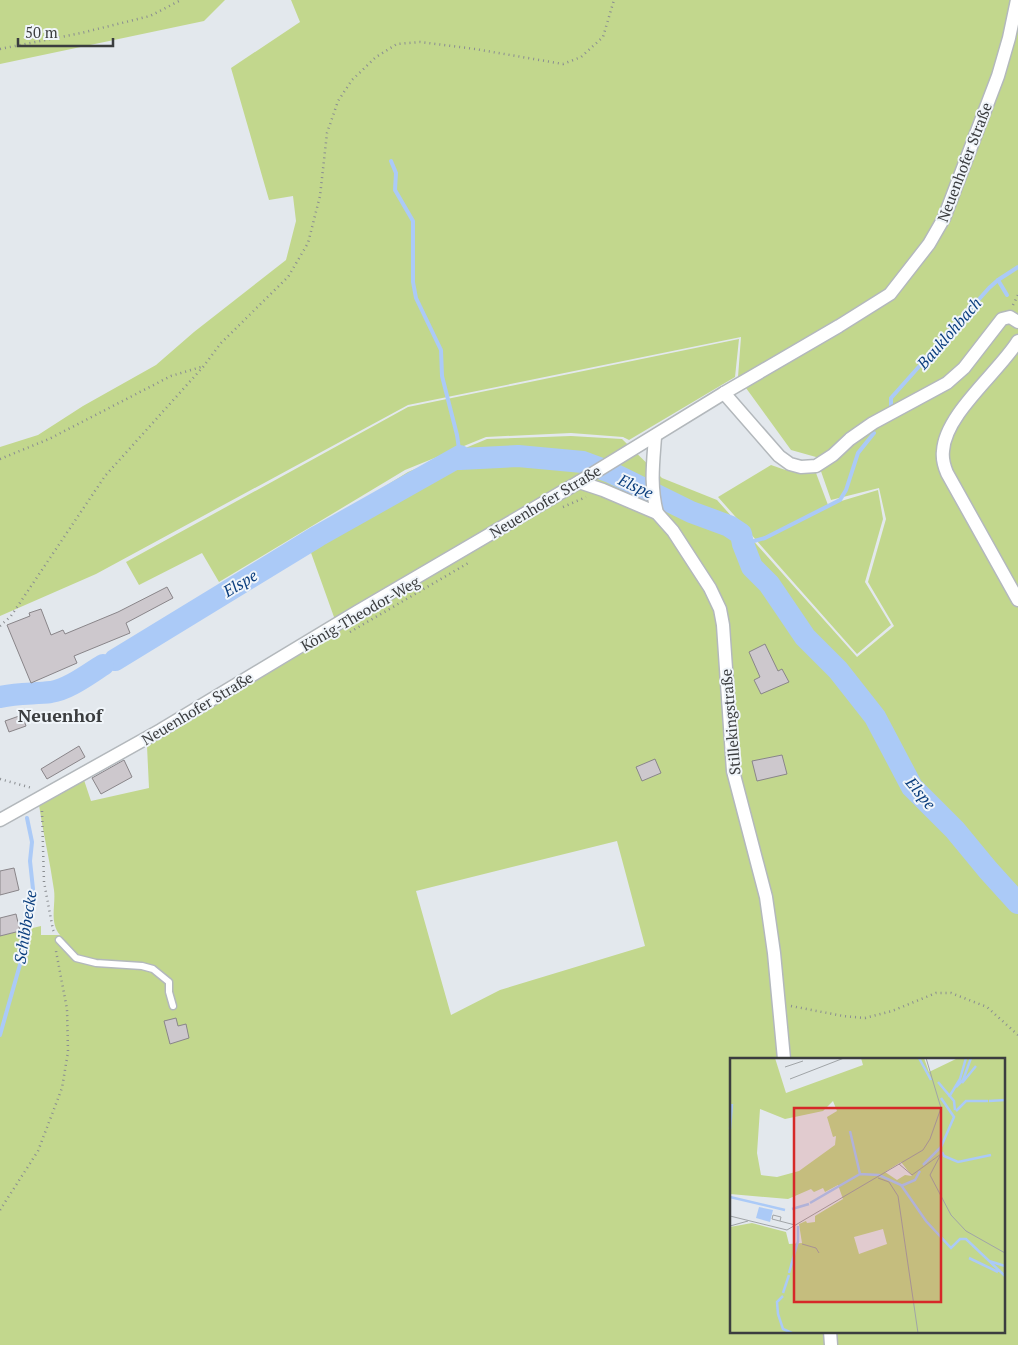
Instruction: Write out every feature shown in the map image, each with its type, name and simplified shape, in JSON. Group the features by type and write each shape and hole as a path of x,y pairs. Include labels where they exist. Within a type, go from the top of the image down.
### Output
{"street":[{"name":"Neuenhofer Straße","path":"0,820 6,812 45,794 161,730 365,607 579,482 606,464 655,437 724,393 890,294 929,244 944,218 998,76 1009,38 1016,0"},
{"path":"724,393 779,456 790,464 801,467 816,466 833,455 850,438 873,423 948,383 964,368 1002,319 1010,317 1018,322"},
{"path":"1018,341 1011,352 962,409 949,430 942,450 943,463 947,473 1018,600"},
{"path":"655,437 651,480 657,513"},
{"name":"Stillekingstraße","path":"579,482 657,513 673,532 710,588 720,609 723,625 733,771 766,897 780,1004 784,1058"},
{"path":"830,1332 831,1345"}],"lane":[{"path":"59,940 76,958 96,963 142,966 153,969 169,982 172,1006"}],"path":[{"path":"0,49 150,16 181,0"},
{"path":"0,626 11,616 105,476 203,367 221,343 288,277 308,243 320,196 327,133 338,101 352,80 376,57 398,44 420,42 563,64 581,58 603,37 614,0"},
{"path":"0,459 50,439 171,376 203,367"},
{"path":"556,512 603,490"},
{"name":"König-Theodor-Weg","path":"343,637 470,562"},
{"path":"0,779 45,794 44,882 52,930 59,940 54,942 67,1009 68,1052 62,1088 38,1151 0,1210"},
{"path":"780,1004 843,1016 865,1018 892,1012 936,994 951,994 987,1007 1018,1035"}],"green space":[{"path":"0,0 225,0 204,21 0,64"},
{"path":"291,0 1018,0 1018,1345 0,1345 0,936 41,926 41,935 60,935 54,919 54,890 39,805 84,780 91,801 149,788 147,746 339,631 305,536 408,472 487,439 571,436 622,439 662,478 717,500 857,657 894,626 868,582 886,519 879,488 831,500 816,457 791,450 738,377 741,337 408,405 96,574 0,616 0,447 38,435 83,406 156,365 194,332 286,260 296,221 293,196 269,200 231,68 300,22","holes":["617,841 645,946 500,990 451,1015 416,891"]},
{"path":"739,339 735,377 629,440 623,437 571,433 486,437 405,470 219,582 202,553 139,585 126,562 408,407"},
{"path":"771,465 793,472 816,473 828,505 878,490 883,519 865,582 891,625 857,654 718,497"}],"building":[{"path":"167,587 173,598 126,623 130,633 74,656 77,663 31,683 7,625 30,616 29,613 41,609 51,635 63,630 65,634 118,612"},
{"path":"765,644 778,671 782,669 789,682 761,694 754,680 760,677 749,652"},
{"path":"22,715 26,726 9,732 5,721"},
{"path":"79,746 85,757 47,779 41,769"},
{"path":"782,755 787,774 757,781 752,761"},
{"path":"655,759 661,773 642,781 636,767"},
{"path":"124,760 132,777 101,794 92,778"},
{"path":"14,868 19,890 0,895 0,871"},
{"path":"16,914 20,931 0,936 0,918"},
{"path":"176,1018 178,1026 186,1024 189,1038 170,1044 164,1021"}],"waterway":[{"path":"391,161 396,173 395,190 413,221 413,282 416,298 441,350 442,376 457,435 460,456"},
{"name":"Bauklohbach","path":"891,407 891,398 989,288 1018,267"},
{"path":"998,280 1007,295"},
{"name":"Bauklohbach","path":"743,544 765,538 840,500 846,490 858,453 874,433"},
{"name":"Elspe","path":"115,660 318,536 460,456 460,459 518,456 583,462 610,472 691,512 729,526 741,534 752,567 769,584 805,637 838,670 875,717 912,787 955,830 1018,903"},
{"name":"Elspe","path":"0,697 58,690 78,681 103,665"},
{"name":"Schibbecke","path":"0,1035 21,961 30,918 33,889 30,861 32,842 27,818"}],"district":[{"name":"Neuenhof","path":"60,715"}]}
